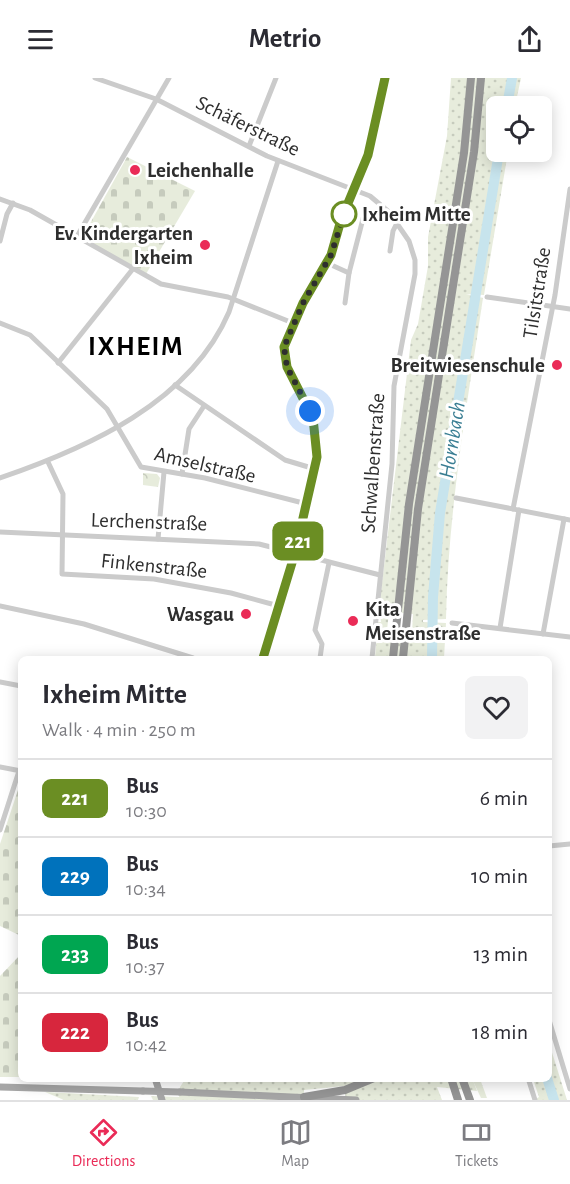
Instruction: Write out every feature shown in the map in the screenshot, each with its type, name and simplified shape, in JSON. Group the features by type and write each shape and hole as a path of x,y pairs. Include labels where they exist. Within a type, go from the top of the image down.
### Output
{"highway":[{"path":"393,656 409,504 464,153 471,78"},
{"path":"403,656 418,509 474,152 481,78"},
{"path":"304,1097 346,1095 367,1082"},
{"path":"452,1082 458,1100"},
{"path":"463,1082 470,1100"}],"main road":[{"path":"264,656 295,553 315,469 317,449 315,426 285,360 284,347 293,323 327,263 373,140 386,78"},
{"path":"156,1082 162,1100"},
{"path":"0,1087 304,1097"},
{"path":"346,1095 356,1100"}],"street":[{"name":"Schäferstraße","path":"95,78 110,81 156,99 278,161 355,189"},
{"path":"76,238 169,78"},
{"path":"249,146 276,78"},
{"path":"0,478 48,462 118,427 175,385 191,369 220,330 233,299 278,161"},
{"name":"Schwalbenstraße","path":"355,189 378,201 397,223 412,247 415,266 394,386 392,464 372,656"},
{"name":"Tilsitstraße","path":"500,628 516,509 552,307 570,189"},
{"path":"0,199 30,210 132,270 168,287 233,299 293,323"},
{"path":"0,241 7,214 13,203"},
{"path":"345,303 349,273 365,211"},
{"path":"390,251 393,231 397,223"},
{"path":"327,263 349,273"},
{"path":"58,363 132,270"},
{"path":"487,297 570,309"},
{"name":"Amselstraße","path":"0,323 30,335 107,409 138,465 147,469 182,474 307,504"},
{"path":"175,385 285,460 315,469"},
{"path":"182,474 189,429 204,406"},
{"path":"48,462 63,494 62,535"},
{"path":"158,539 164,472"},
{"path":"456,498 567,519 543,634"},
{"name":"Lerchenstraße","path":"0,532 242,542 380,575"},
{"name":"Finkenstraße","path":"62,535 61,568 64,574 154,579 231,593 279,606"},
{"path":"320,656 322,644 315,630 329,563"},
{"path":"0,606 62,618 186,656"},
{"path":"452,623 570,637"},
{"path":"0,682 18,685"},
{"path":"0,766 18,770"},
{"path":"0,830 18,777"},
{"path":"552,846 570,844"},
{"path":"552,1030 570,1089"},
{"path":"529,1082 534,1100"}],"green space":[{"path":"451,78 521,78 517,96 486,96 486,162 506,162 484,295 466,294 483,298 454,498 446,619 423,620 423,622 446,623 444,656 375,656 378,622 381,622 379,608 411,340 418,324 428,266 428,237 447,136","holes":["389,612 413,614 412,632 387,630"]},
{"path":"127,157 195,191 146,274 82,238"},
{"path":"143,473 157,474 160,478 158,487 143,485"},
{"path":"18,790 18,935 0,926 0,844"},
{"path":"18,957 18,1077 0,1077 0,976"},
{"path":"552,1052 567,1100 534,1100 539,1097 534,1082 552,1082"},
{"path":"183,1082 474,1082 477,1091 437,1087 442,1100 346,1100 344,1086 304,1090 304,1100 153,1100 151,1096 179,1097 180,1087"},
{"path":"473,1082 481,1082 487,1098 481,1098"},
{"path":"45,1092 139,1097 138,1100 64,1100"}],"waterway":[{"name":"Hornbach","path":"509,96 512,78"},
{"name":"Hornbach","path":"432,656 433,597 440,513 497,162"},
{"name":"Hornbach","path":"548,1082 554,1100"}],"bus line":[{"name":"221","path":"264,656 295,553 317,457 313,418 287,367 284,347 303,303 331,255 341,220 373,140 385,78"}],"place":[{"name":"Leichenhalle","path":"135,170"},
{"name":"Ixheim Mitte","path":"344,214"},
{"name":"Ev. Kindergarten Ixheim","path":"205,245"},
{"name":"Breitwiesenschule","path":"557,365"},
{"name":"Wasgau","path":"246,614"},
{"name":"Kita Meisenstraße","path":"353,621"}],"district":[{"name":"IXHEIM","path":"136,346"}],"route":[{"path":"310,411 287,367 284,347 303,303 331,255 344,214"}]}
